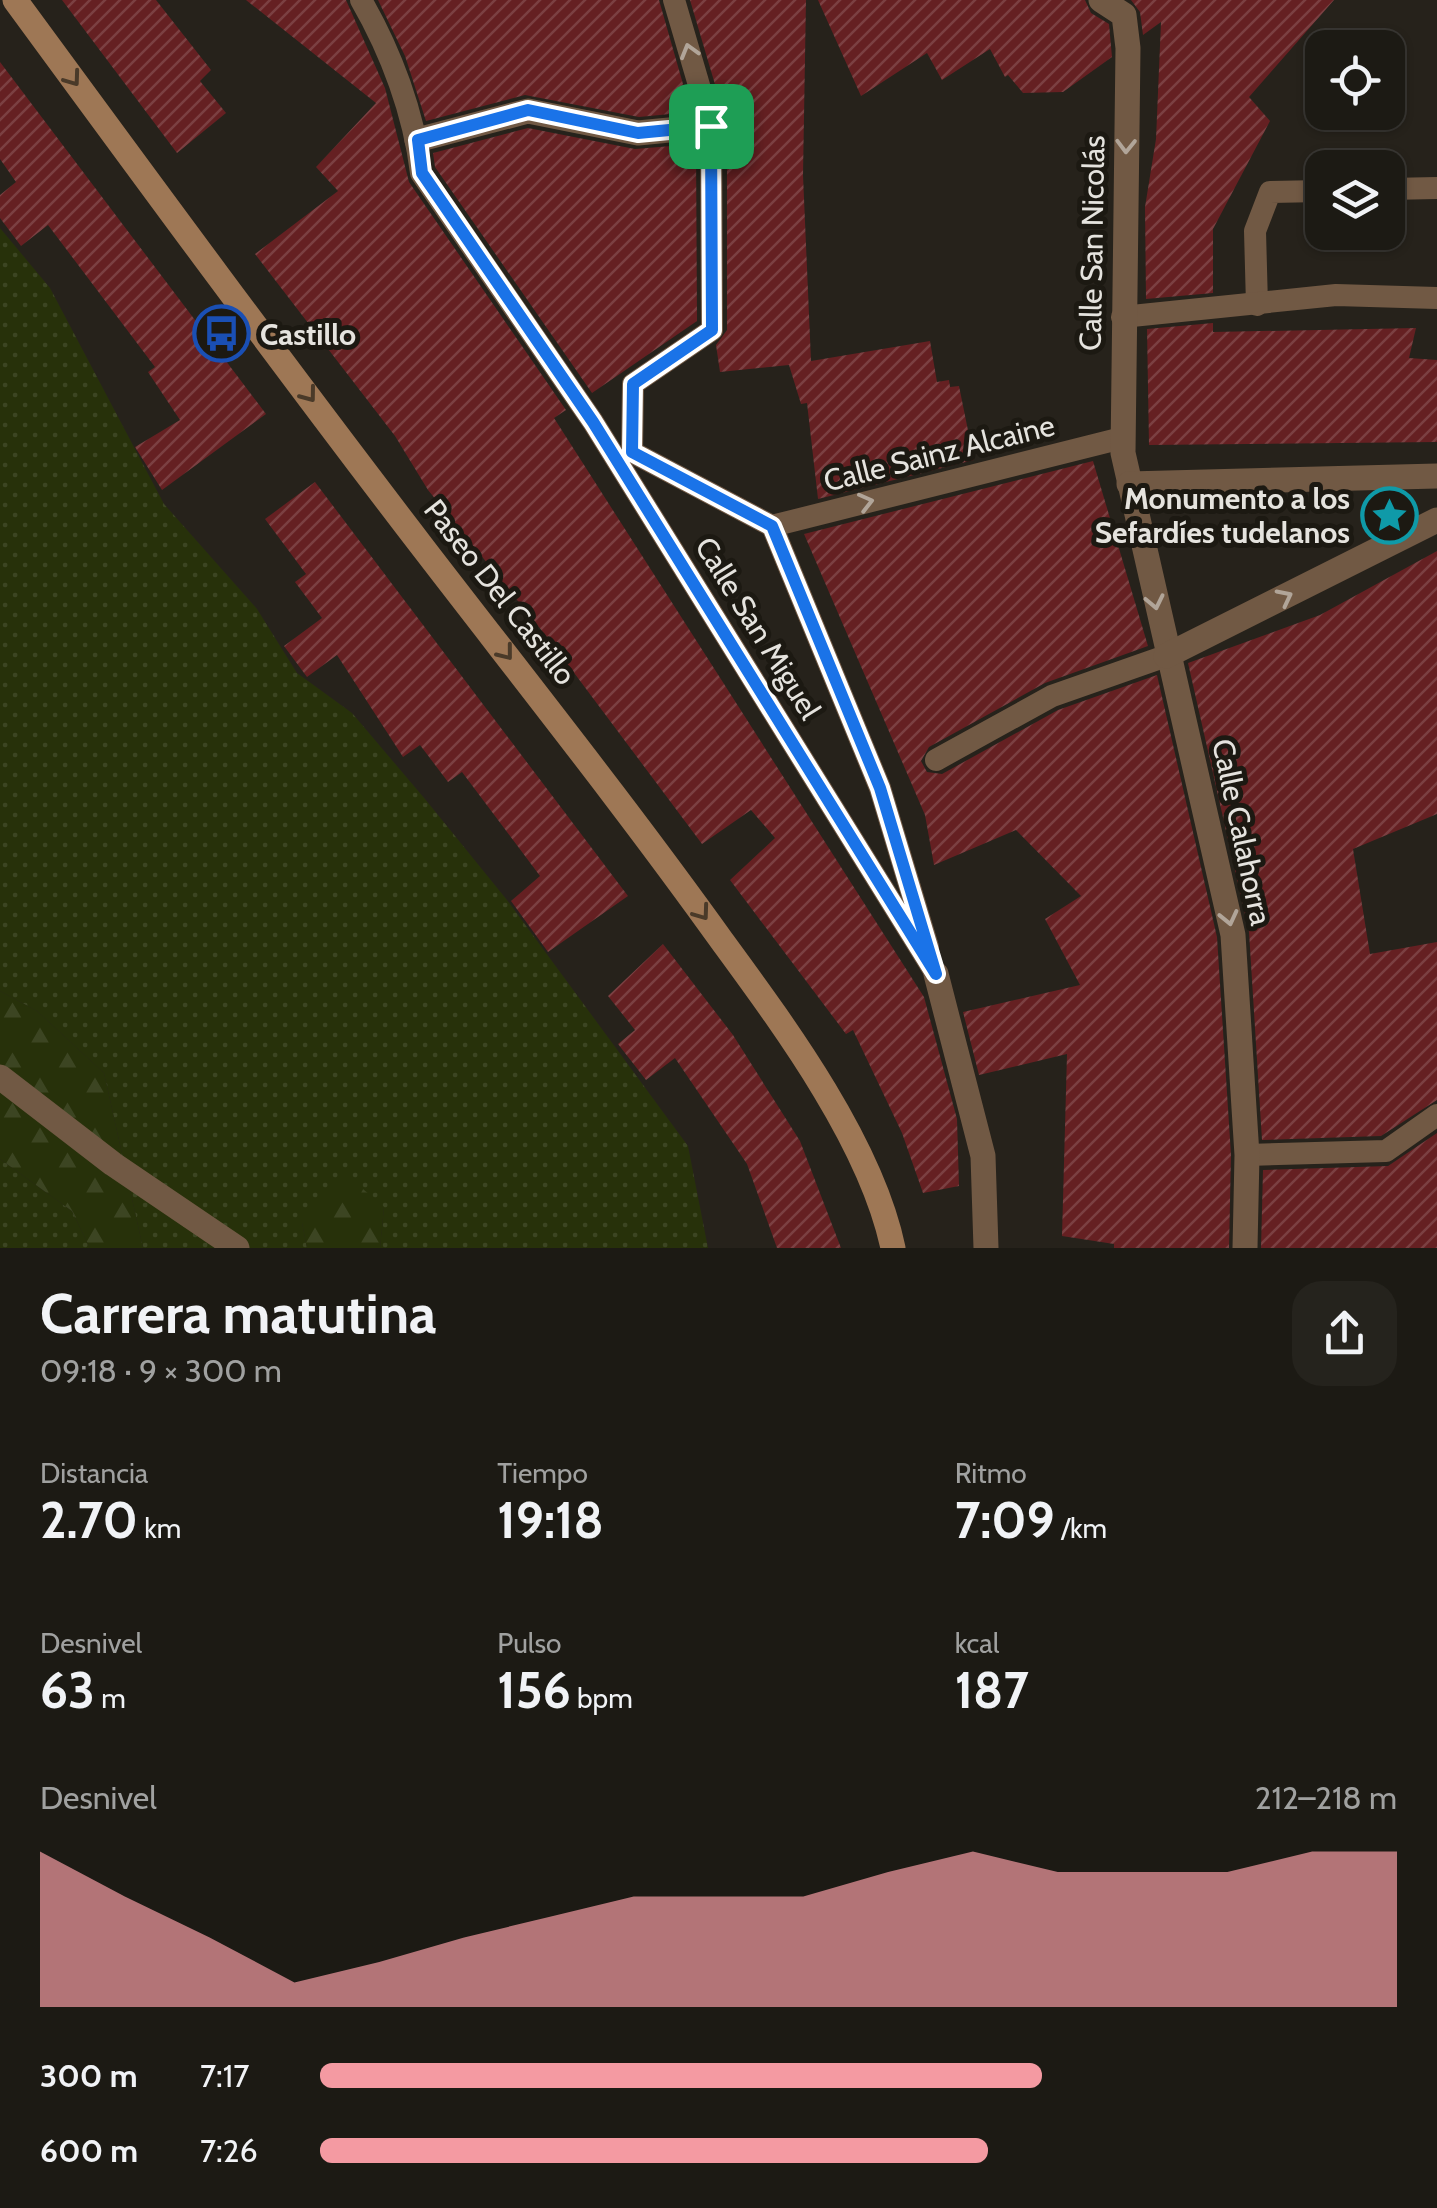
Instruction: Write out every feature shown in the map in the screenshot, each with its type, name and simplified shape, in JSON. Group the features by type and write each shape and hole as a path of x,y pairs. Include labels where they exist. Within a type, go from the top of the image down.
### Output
{"street":[{"name":"Paseo Del Castillo","path":"15,0 424,548 596,767 785,1028 844,1130 886,1215 893,1248"},
{"name":"Calle San Nicolás","path":"1101,0 1124,14 1128,48 1122,438"},
{"path":"418,140 528,110 638,133 711,126"},
{"name":"Calle Calahorra","path":"1122,438 1166,656 1233,935 1247,1155 1246,1248"},
{"path":"1129,484 1437,476"},
{"path":"1166,656 1437,520"},
{"name":"Calle San Miguel","path":"936,974 983,1156 986,1248"},
{"path":"0,1077 112,1164 237,1248"}],"lane":[{"name":"Calle San Miguel","path":"361,0 401,86 418,140 422,173 593,422 936,974"},
{"path":"674,0 711,126"},
{"name":"Calle San Miguel","path":"711,126 712,330 633,384 632,452 772,526 880,788 936,974"},
{"path":"1405,189 1437,188"},
{"path":"1257,305 1254,231 1270,192 1305,191"},
{"path":"1122,317 1336,295 1437,298"},
{"name":"Calle Sainz Alcaine","path":"772,526 1122,438"},
{"path":"936,760 1052,696 1166,656"},
{"path":"1247,1155 1386,1151 1437,1115"}],"green space":[{"path":"0,228 50,288 164,504 257,609 297,673 352,713 425,799 507,900 688,1146 708,1248 380,1248 384,1207 302,1223 307,1248 143,1248 104,1073 37,1011 0,991"},
{"path":"0,991 37,1011 104,1073 143,1248 90,1248 72,1211 0,1159"},
{"path":"0,1159 72,1211 90,1248 0,1248"},
{"path":"343,1172 384,1207 380,1248 307,1248 302,1223"}],"building":[{"path":"62,0 156,0 211,70 200,81 226,113 177,153"},
{"path":"246,0 346,0 385,88 409,182 566,410 554,418 924,997 957,1119 959,1186 923,1193 902,1133 853,1030 846,1034 730,880 775,838 751,810 702,844 551,642 428,490 395,436 255,254 338,191 316,167 376,103"},
{"path":"378,0 659,0 691,112 639,117 525,95 426,121 405,56"},
{"path":"690,0 806,0 803,175 811,361 930,341 937,382 949,380 950,387 959,386 974,460 818,499 807,403 801,404 789,365 720,372 716,345 727,330 727,125"},
{"path":"818,0 1085,0 1091,13 1109,24 1112,57 1063,92 1023,93 1008,75 1005,77 990,49 942,80 927,53 861,96"},
{"path":"1131,0 1334,0 1249,97 1270,121 1213,229 1213,293 1146,299 1145,207 1156,139 1161,22 1143,35 1140,12"},
{"path":"0,62 266,414 162,490 135,447 180,420 148,372 155,367 48,225 21,246 0,218 0,195 16,182 0,159"},
{"path":"528,128 635,149 696,144 697,321 592,393 435,167 433,153"},
{"path":"1213,323 1213,332 1416,328 1409,358 1437,360 1437,442 1149,445 1147,329"},
{"path":"1093,461 1148,646 1045,683 929,747 921,761 927,772 942,774 1058,710 1157,675 1217,937 1231,1155 1229,1248 1114,1248 1114,1244 1062,1236 1067,1054 979,1075 963,1012 1080,985 1045,919 1081,896 1016,830 934,865 925,815 804,534"},
{"path":"315,482 628,896 548,952 511,901 540,876 462,772 448,782 420,745 403,757 337,655 307,677 284,646 322,618 295,582 306,574 265,519"},
{"path":"1437,551 1437,814 1353,849 1370,954 1437,942 1437,1100 1381,1136 1262,1140 1249,932 1188,663 1320,615"},
{"path":"663,944 733,1035 800,1141 841,1248 777,1248 747,1164 675,1058 646,1080 618,1044 635,1030 608,996"},
{"path":"1437,1133 1437,1248 1261,1248 1263,1170 1388,1166"}],"place":[{"name":"Castillo","path":"221,334"},
{"name":"Monumento a los Sefardíes tudelanos","path":"1389,515"}],"route":[{"path":"528,110 638,133 711,126 712,330 633,384 632,452 772,526 880,788 936,974 593,422 422,173 418,140 528,110"}]}
